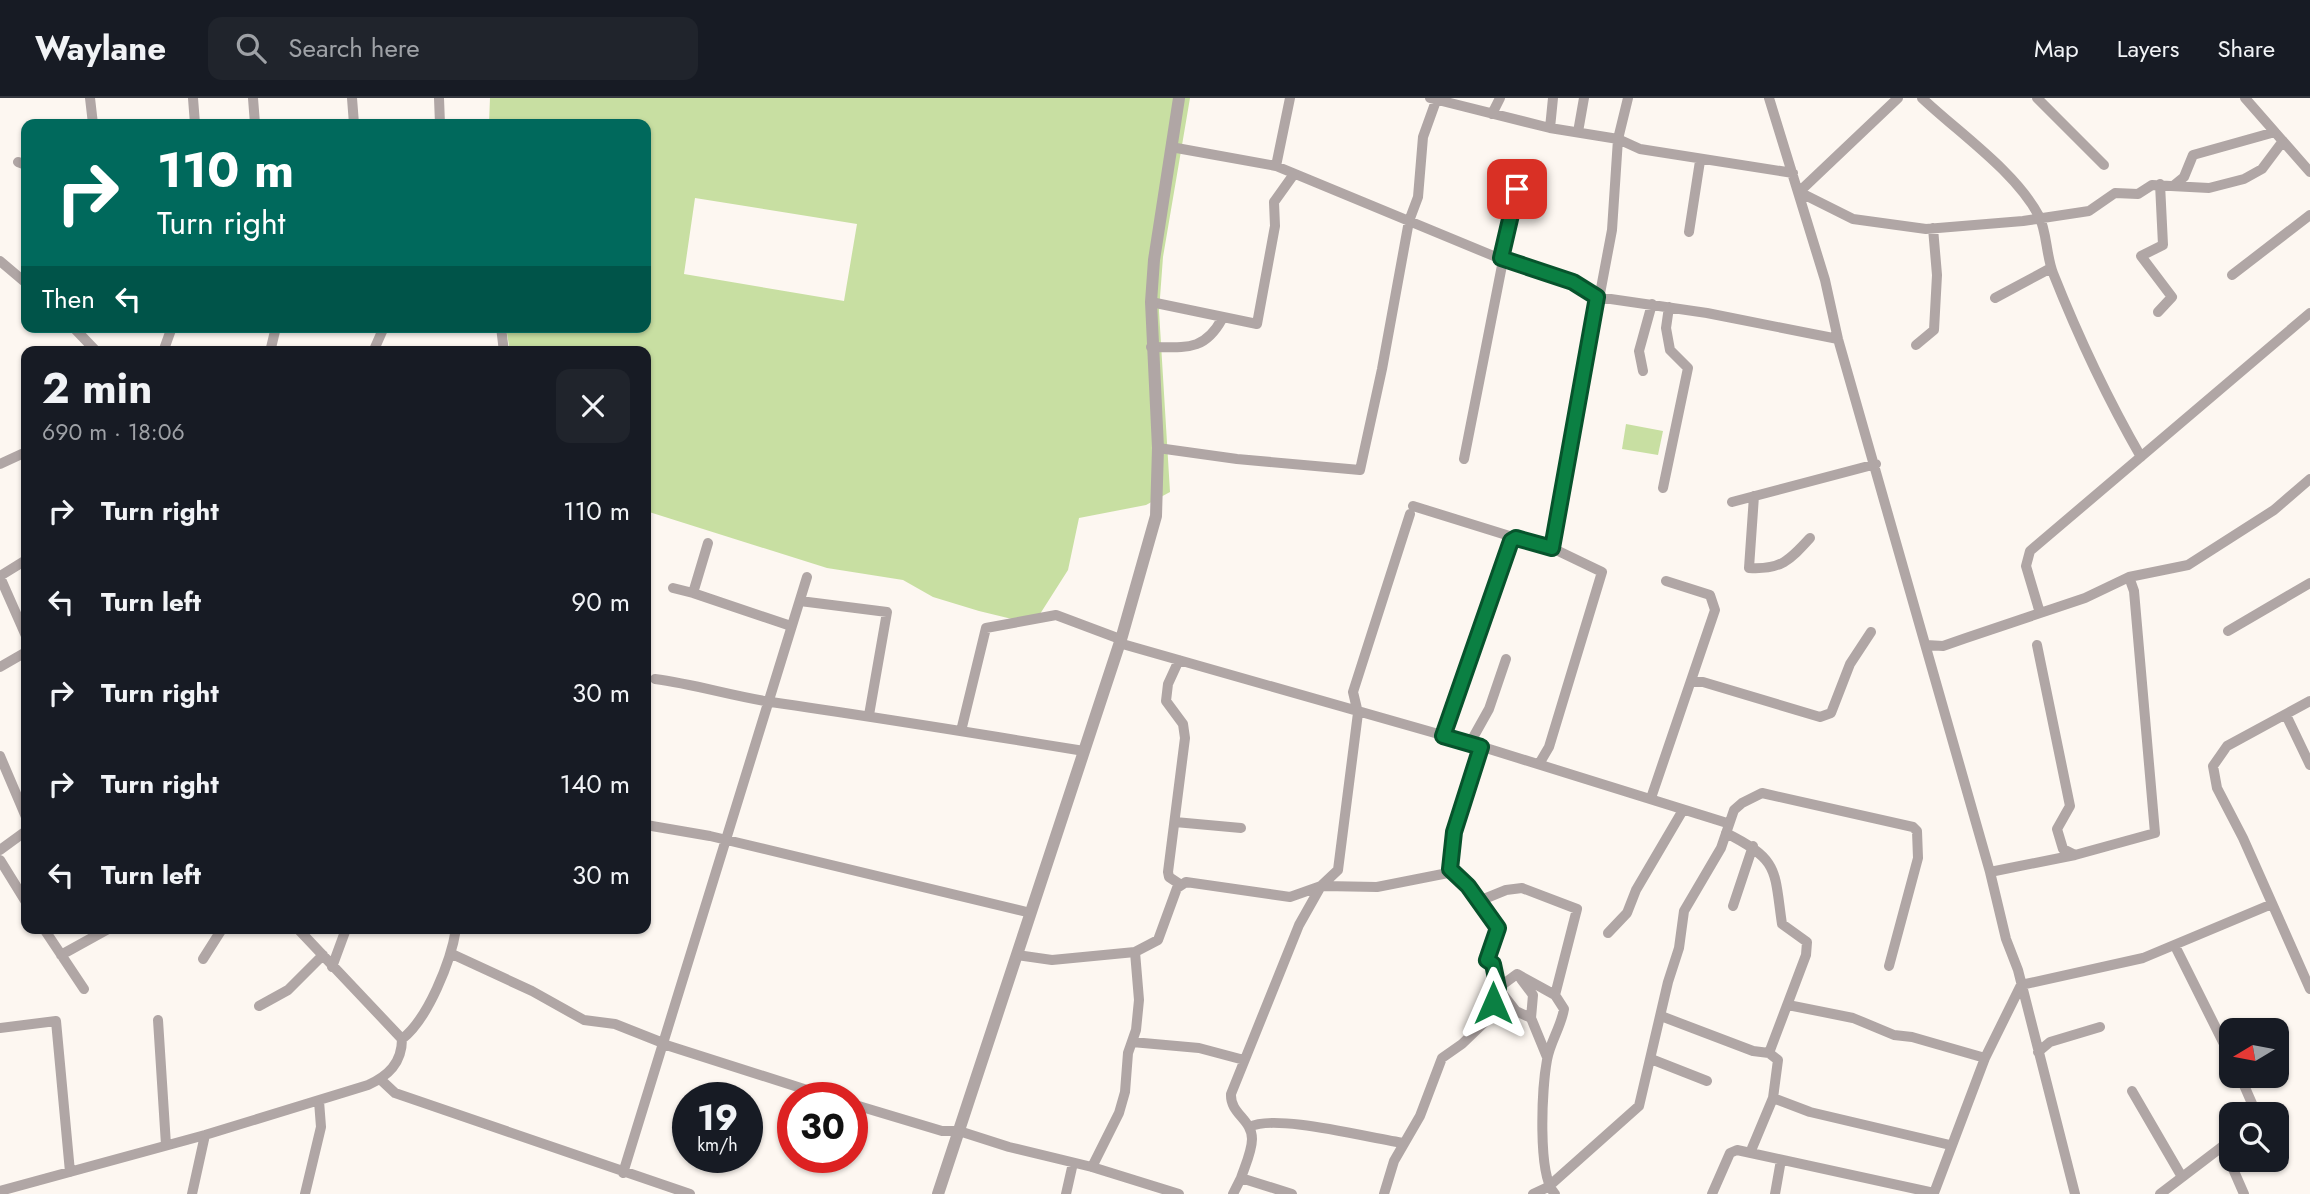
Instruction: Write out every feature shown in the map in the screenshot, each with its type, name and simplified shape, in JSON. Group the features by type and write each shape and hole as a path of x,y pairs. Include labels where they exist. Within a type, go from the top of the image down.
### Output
{"street":[{"path":"90,98 92,119"},
{"path":"193,98 195,119"},
{"path":"253,98 255,119"},
{"path":"352,98 354,119"},
{"path":"439,98 440,119"},
{"path":"939,1194 1120,641 1156,516 1158,448 1151,302 1179,98"},
{"path":"1276,166 1290,98"},
{"path":"1492,114 1500,98"},
{"path":"1550,128 1553,98"},
{"path":"1578,132 1584,98"},
{"path":"1552,548 1597,297 1612,230 1618,139 1628,98"},
{"path":"1769,98 1825,280 1838,339 1876,464 2021,985 2075,1194"},
{"path":"1799,192 1898,98"},
{"path":"1922,98 1990,160 2024,195 2040,218 2051,268 2109,400 2141,457"},
{"path":"2037,98 2104,165"},
{"path":"2245,98 2310,171"},
{"path":"1158,448 1237,460 1360,470 1409,221 1418,198 1423,137 1434,99 1550,128 1618,139 1640,149 1700,161 1793,173"},
{"path":"2173,186 2184,177 2193,155 2275,132"},
{"path":"1799,192 1853,219 1910,229 2040,218 2089,211 2115,193 2138,194 2152,184 2209,188 2244,179 2262,170 2283,141"},
{"path":"1171,148 1276,166 1501,258 1573,282 1597,297 1652,304 1838,339"},
{"path":"1689,232 1700,161"},
{"path":"1151,302 1211,313 1222,319 1258,324 1275,226 1274,202 1294,174"},
{"path":"2158,312 2172,297 2140,256 2163,245 2160,184"},
{"path":"1464,459 1501,258 1517,189"},
{"path":"2232,275 2310,215"},
{"path":"1916,345 1934,330 1937,275 1933,228"},
{"path":"0,261 21,279"},
{"path":"1996,298 2051,268"},
{"path":"1643,371 1639,351 1652,304"},
{"path":"1663,488 1688,368 1670,350 1666,328 1669,307"},
{"path":"2040,613 2026,566 2027,555 2310,313"},
{"path":"1152,347 1192,347 1214,333 1222,319"},
{"path":"79,333 91,346"},
{"path":"0,464 21,454"},
{"path":"1732,502 1876,464"},
{"path":"1926,645 1944,646 2085,598 2129,577 2188,565 2274,510 2310,479"},
{"path":"1754,496 1749,568 1761,569 1790,561 1810,538"},
{"path":"1233,1194 1241,1178 1252,1141 1250,1127 1233,1109 1230,1100 1299,925 1321,886 1335,876 1340,861 1348,768 1358,713 1353,692 1412,510 1552,548 1602,572 1549,747 1539,764"},
{"path":"1443,736 1505,552 1516,538"},
{"path":"693,593 708,543"},
{"path":"21,563 0,577 21,625"},
{"path":"623,1173 807,577"},
{"path":"1990,872 2075,855 2155,833 2134,591 2129,577"},
{"path":"1651,798 1713,615 1713,598 1666,581"},
{"path":"2228,631 2310,583"},
{"path":"673,588 791,626"},
{"path":"800,601 887,612 869,715"},
{"path":"961,731 986,628 1056,615 1120,641 1179,660 1476,745 1612,790 1651,798 1683,810 1726,828 1753,846 1771,866 1777,878 1782,925 1807,942 1806,955 1769,1053"},
{"path":"1691,682 1703,682 1820,717 1831,713 1850,664 1871,632"},
{"path":"2037,645 2070,807 2057,829 2063,849 2075,855"},
{"path":"0,667 21,655"},
{"path":"1506,659 1476,745 1449,856 1450,869 1479,901 1498,928 1487,960 1493,964 1498,988 1516,1012 1531,1018"},
{"path":"1179,660 1168,684 1166,701 1183,724 1185,738 1168,872 1168,877 1181,885"},
{"path":"655,679 697,685 769,702 869,715 1084,751"},
{"path":"2310,701 2227,746 2213,766 2217,788 2310,989"},
{"path":"2286,715 2310,765"},
{"path":"0,756 21,805"},
{"path":"1534,1194 1551,1191 1633,1114 1643,1094 1679,948 1684,911 1708,873 1726,828 1742,803 1762,793 1913,827 1917,831 1918,858 1889,966"},
{"path":"1608,933 1627,913 1636,890 1683,810"},
{"path":"1175,822 1241,828"},
{"path":"651,826 726,840 1031,913"},
{"path":"0,850 21,835"},
{"path":"1733,906 1753,846"},
{"path":"0,860 21,894"},
{"path":"1017,955 1052,960 1135,952 1158,940 1177,888 1194,882 1290,897 1321,886 1337,884 1377,887 1453,872"},
{"path":"1479,901 1506,890 1522,888 1577,909 1555,995"},
{"path":"2021,985 2143,958 2272,904"},
{"path":"47,934 84,989"},
{"path":"61,955 99,934"},
{"path":"203,959 219,934"},
{"path":"0,1191 319,1101 388,1075 402,1051 402,1039 303,934"},
{"path":"332,967 344,934"},
{"path":"402,1039 415,1026 430,1000 452,954 455,934"},
{"path":"2175,946 2219,1034"},
{"path":"1092,1167 1119,1113 1139,1000 1135,952"},
{"path":"452,954 532,991 584,1020 615,1024 663,1044 783,1082"},
{"path":"259,1006 288,989 323,955"},
{"path":"1384,1194 1387,1179 1433,1087 1442,1058 1462,1044 1488,1019 1498,988 1517,974"},
{"path":"1517,974 1555,995 1564,1009 1547,1057 1544,1107 1551,1191"},
{"path":"1517,974 1533,995 1531,1018 1547,1057"},
{"path":"1712,1194 1730,1153 1737,1150 1934,1193 1950,1145 1979,1080 1985,1058 2021,985"},
{"path":"1788,1004 1853,1018 1894,1035 1912,1037 1985,1058"},
{"path":"1661,1016 1753,1051 1769,1053 1778,1060 1773,1098 1750,1153"},
{"path":"158,1020 166,1146"},
{"path":"0,1028 56,1021 70,1172"},
{"path":"2038,1052 2050,1042 2100,1027"},
{"path":"1132,1042 1199,1048 1244,1060"},
{"path":"1651,1059 1707,1081"},
{"path":"380,1079 395,1093 690,1194"},
{"path":"2132,1091 2182,1177"},
{"path":"1773,1098 1811,1112 1950,1145"},
{"path":"305,1194 321,1127 319,1101"},
{"path":"868,1109 942,1131 959,1130 1009,1147 1092,1167 1180,1194"},
{"path":"1250,1127 1264,1122 1285,1124 1404,1143"},
{"path":"192,1194 205,1135"},
{"path":"2160,1194 2219,1149"},
{"path":"1775,1194 1781,1160"},
{"path":"1066,1194 1073,1163"},
{"path":"2237,1172 2244,1194"},
{"path":"1241,1178 1292,1194"}],"green space":[{"path":"490,98 1190,98 1163,257 1159,311 1170,492 1146,505 1079,518 1068,570 1040,614 1012,619 979,611 933,597 903,580 827,568 651,513 651,346 509,346 507,333 651,333 651,119 489,119","holes":["695,198 857,224 844,301 684,274"]},
{"path":"1626,424 1663,431 1658,455 1622,449"}],"route":[{"path":"1493,1003 1498,988 1493,975 1493,964 1487,960 1498,928 1468,886 1450,869 1449,856 1481,747 1443,736 1511,541 1516,538 1552,548 1597,297 1573,282 1501,258 1517,189"}]}
